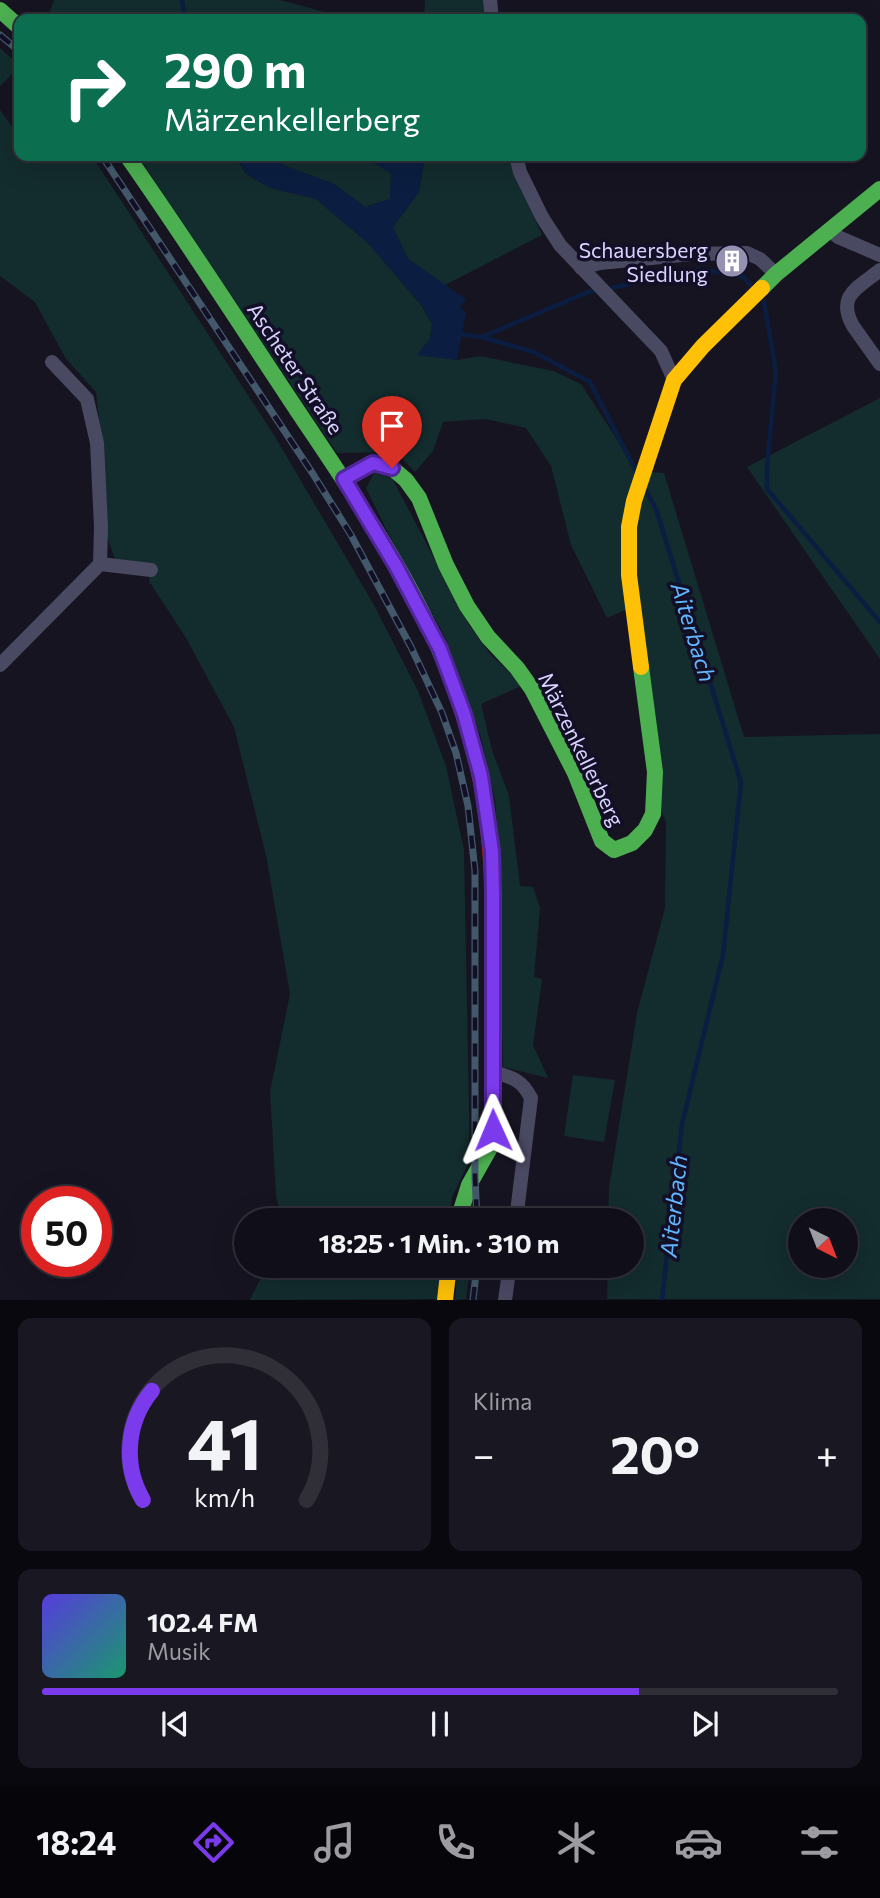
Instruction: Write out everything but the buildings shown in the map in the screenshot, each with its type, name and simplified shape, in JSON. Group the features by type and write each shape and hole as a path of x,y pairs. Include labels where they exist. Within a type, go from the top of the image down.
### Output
{"street":[{"path":"0,10 14,23"},
{"name":"Ascheter Straße","path":"131,161 344,479 396,566 440,649 474,747 492,851 493,1130 491,1146 469,1185 462,1208"},
{"path":"517,161 542,217 560,244 661,351 674,380 703,346 772,278 880,189"},
{"path":"830,230 838,237 880,255"},
{"path":"586,273 600,263 692,254 747,253 760,259 772,278"},
{"path":"880,270 849,296 846,302 849,319 880,364"},
{"path":"0,665 97,568 101,527 97,443 87,399 52,362"},
{"name":"Märzenkellerberg","path":"344,479 373,463 392,468 407,480 419,498 446,565 467,606 488,637 517,668 532,689 575,773 602,841 614,850 632,843 645,830 653,814 655,772 629,575 629,527 634,501 674,380"},
{"path":"97,568 151,570"},
{"path":"493,1072 519,1081 531,1098 517,1208"},
{"path":"445,1300 448,1278"},
{"path":"505,1300 508,1278"}],"green space":[{"path":"54,0 280,0 332,14 49,14"},
{"path":"425,0 483,0 485,14 424,14"},
{"path":"0,48 14,61 14,72 0,86"},
{"path":"0,110 14,129 14,161 95,161 274,435 374,605 418,691 446,766 464,850 470,1160 452,1197 451,1208 279,1208 270,1092 290,994 266,855 234,727 186,638 149,581 151,565 115,559 104,529 105,474 96,392 66,359 35,302 0,276"},
{"path":"141,161 238,161 246,174 271,188 316,199 368,243 422,306 432,324 430,339 418,354 457,360 481,356 553,371 581,384 633,464 651,472 664,473 744,737 880,734 880,1299 607,1299 608,1278 644,1278 644,1208 608,1208 609,1188 637,1013 665,908 666,822 659,806 635,606 607,618 571,545 551,466 526,428 485,419 443,422 433,451 415,472 396,452 337,453"},
{"path":"278,161 371,161 391,173 390,199 365,207 334,184 285,166"},
{"path":"424,161 509,161 542,235 445,285 408,259 393,227 419,192"},
{"path":"880,398 880,659 747,467"},
{"path":"374,473 392,478 469,625 490,654 523,685 481,704 492,750 509,796 520,886 533,887 540,908 534,977 542,979 533,1045 548,1078 503,1067 502,887 495,800 481,737 444,635 366,488"},
{"path":"573,1075 615,1080 604,1142 564,1136"},
{"path":"261,1278 439,1278 437,1299 250,1300"},
{"path":"457,1278 468,1278 466,1299 455,1300"}],"water":[{"path":"239,161 278,161 285,166 334,184 365,207 390,199 391,173 371,161 424,161 419,192 393,227 408,259 466,299 460,307 466,312 457,360 417,355 430,339 432,324 422,306 368,243 316,199 271,188 246,174"}],"waterway":[{"name":"Aiterbach","path":"182,0 184,14"},
{"path":"606,289 701,269 744,277 753,289"},
{"path":"482,337 597,290"},
{"path":"761,298 764,302 776,371 767,489 880,622"},
{"name":"Aiterbach","path":"457,329 461,334 534,352 590,382 637,473"},
{"name":"Aiterbach","path":"644,487 656,509 741,782 723,955 682,1124 662,1300"}],"railway":[{"path":"0,35 14,47"},
{"path":"105,161 351,535 411,647 442,713 456,753 468,806 475,871 476,1208"},
{"path":"473,1300 476,1278"}],"traffic: fast":[{"path":"0,10 14,23"},
{"path":"130,161 380,538 422,612 455,690"},
{"path":"762,288 880,189"},
{"path":"344,479 373,463 392,468 406,480 419,498 446,565 467,606 488,637 517,668 532,689 575,773 602,841 614,850 632,843 645,830 653,814 655,772 641,667"},
{"path":"462,1208 469,1185 491,1146 493,1045"}],"traffic: slow":[{"path":"641,667 629,575 629,527 634,501 674,380 703,346 762,288"},
{"path":"445,1300 448,1278"}],"traffic: jam":[{"path":"455,690 476,761 489,834 494,925 493,1045"}],"place":[{"name":"Schauersberg Siedlung","path":"732,261"}],"route":[{"path":"392,468 373,463 344,479 422,612 440,649 464,714 481,776 492,851 493,1130"}]}
